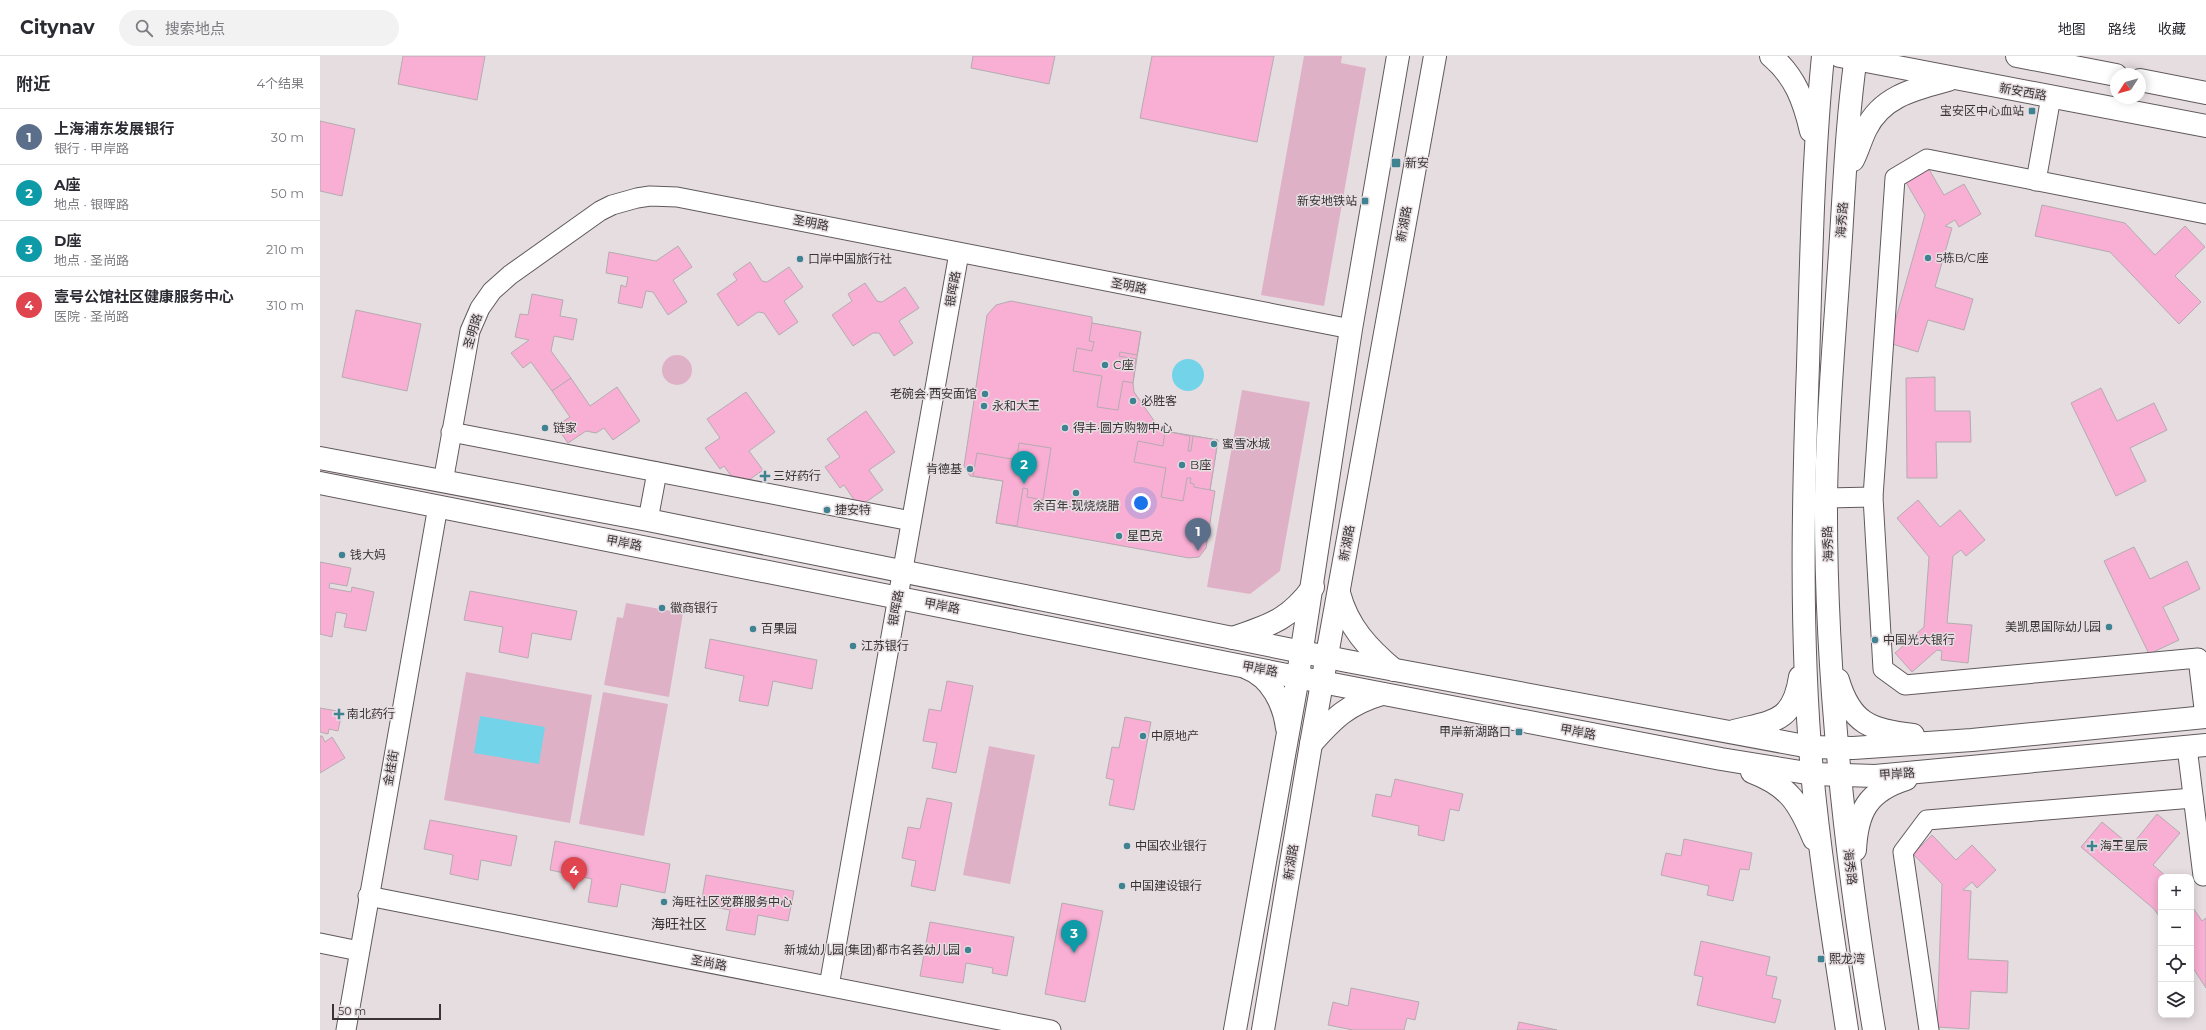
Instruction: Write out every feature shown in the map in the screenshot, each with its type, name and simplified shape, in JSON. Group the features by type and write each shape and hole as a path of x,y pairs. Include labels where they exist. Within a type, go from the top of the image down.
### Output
{"main road":[{"name":"新湖路","path":"1263,1030 1338,591 1435,56"},
{"path":"1429,84 1442,56"},
{"path":"1771,56 1792,79 1801,95 1815,148"},
{"name":"海秀路","path":"1823,56 1815,148 1804,497 1805,636 1810,747 1823,862 1847,1030"},
{"path":"2016,56 2110,74"},
{"name":"新湖路","path":"1234,1030 1298,677 1351,329 1398,57"},
{"name":"海秀路","path":"1850,57 1845,176 1830,395 1826,498 1831,652 1838,749 1853,885 1874,1030"},
{"name":"新安西路","path":"1850,57 1953,79 2206,126"},
{"path":"1845,176 1866,128 1881,108 1901,94 1953,79"},
{"path":"2146,81 2206,93"},
{"name":"甲岸路","path":"324,472 443,482 648,520 1394,670 1725,733 1810,747 1838,749 1972,740 2206,717"},
{"name":"甲岸路","path":"324,472 438,506 1721,760 1813,774 1841,776 1932,771 2196,746"},
{"path":"1233,638 1284,617 1294,610 1313,586"},
{"path":"1338,591 1343,608 1357,634 1394,670"},
{"path":"1725,733 1767,723 1785,714 1790,709 1797,694 1805,636"},
{"path":"1831,652 1846,703 1861,720 1870,726 1880,730 1893,732 1972,740"},
{"path":"1238,665 1253,671 1264,679 1274,691 1286,718 1288,736"},
{"path":"1490,714 1481,710 1478,699 1482,692 1492,688"},
{"path":"1311,744 1347,708 1367,698 1383,694"},
{"path":"1721,760 1764,776 1789,793 1805,816 1823,862"},
{"path":"1853,885 1855,844 1859,822 1866,804 1884,787 1932,771"},
{"path":"1266,856 1273,847 1281,845 1290,853 1292,862"}],"street":[{"path":"2036,181 2050,97"},
{"path":"2206,214 1927,159 1895,178 1873,496 1883,670 1905,685 2198,658 2206,717"},
{"name":"圣明路","path":"443,482 469,337 475,319 485,299 510,274 589,218 618,203 650,196 677,197 1351,329"},
{"name":"银晖路","path":"828,986 959,253"},
{"path":"451,432 911,521"},
{"path":"648,520 657,472"},
{"path":"1826,498 1873,496"},
{"name":"金桂街","path":"346,1030 368,896 438,506"},
{"path":"2196,746 2193,798 2203,876"},
{"path":"1929,1030 1903,852 1927,820 2193,798"},
{"name":"圣尚路","path":"368,896 1050,1030"},
{"path":"320,943 359,951"}],"shaded area":[{"path":"1304,56 1342,56 1341,63 1366,68 1324,306 1261,295"},
{"path":"677,355 683,356 691,364 691,376 683,384 677,385 671,384 663,376 662,370 663,364 671,356"},
{"path":"1242,390 1310,402 1280,571 1250,594 1207,587"},
{"path":"626,603 683,613 669,697 604,685 617,617 623,618"},
{"path":"466,672 592,695 570,823 444,800"},
{"path":"603,692 668,704 644,836 579,824"},
{"path":"989,746 1035,755 1010,884 963,875"}],"water":[{"path":"1185,359 1191,359 1201,366 1204,375 1203,381 1197,388 1191,391 1185,391 1175,384 1172,378 1172,372 1179,362"},
{"path":"480,716 545,727 539,764 474,753"}],"building":[{"path":"403,56 485,56 477,100 398,84"},
{"path":"973,56 1055,56 1049,84 971,68"},
{"path":"1152,56 1274,56 1257,142 1140,118"},
{"path":"320,121 355,129 342,196 320,191"},
{"name":"5栋B/C座","path":"1927,166 1944,195 1964,184 1981,214 1959,227 1955,220 1945,226 1952,228 1935,287 1973,299 1964,330 1928,320 1918,352 1889,343 1925,215 1904,179"},
{"path":"2042,205 2125,223 2155,255 2185,226 2205,247 2175,276 2201,302 2179,324 2110,252 2035,236"},
{"path":"678,246 692,267 673,280 687,302 668,315 653,292 646,291 642,308 618,303 621,285 626,287 628,277 606,273 609,252 656,261"},
{"path":"750,262 762,281 767,282 789,267 803,287 784,301 798,322 779,335 764,313 758,312 738,326 717,294 737,280 733,274"},
{"path":"865,283 877,301 882,302 905,287 919,308 899,321 913,343 894,356 879,333 873,333 853,346 832,315 852,301 848,294"},
{"path":"532,294 563,300 560,316 577,319 573,340 554,336 551,351 571,378 552,391 531,362 523,368 511,353 529,340 515,337 520,314 528,315"},
{"name":"得丰·圆方购物中心","path":"1011,301 1092,317 1092,323 1141,332 1133,383 1134,392 1157,425 1165,431 1218,440 1210,490 1215,491 1206,548 1199,557 1189,558 996,523 1003,481 970,476 964,466 987,315 996,305"},
{"path":"356,310 421,324 407,391 342,377"},
{"name":"C座","path":"1092,323 1141,332 1137,355 1120,352 1119,356 1136,359 1133,383 1123,381 1118,410 1097,407 1102,376 1073,371 1077,348 1092,351 1094,342 1089,341"},
{"path":"1935,377 1935,411 1970,411 1971,442 1936,442 1937,478 1907,478 1906,378"},
{"path":"571,378 590,406 617,387 640,421 613,440 604,428 596,433 586,431 568,443 556,426 570,417 552,391"},
{"path":"2101,388 2117,421 2154,403 2167,430 2130,448 2146,481 2116,496 2071,403"},
{"path":"746,392 775,432 749,451 763,470 739,487 724,466 720,469 705,448 720,438 707,419"},
{"path":"866,411 895,452 869,470 883,490 859,507 844,485 840,488 825,467 840,457 827,439"},
{"name":"B座","path":"1165,431 1190,436 1188,451 1191,451 1193,436 1218,440 1210,490 1194,487 1194,484 1190,483 1191,478 1187,478 1183,501 1161,497 1166,468 1134,462 1138,441 1163,446"},
{"path":"1019,443 1051,448 1043,500 1027,497 1028,489 1023,488 1017,526 996,523 1003,481 973,476 977,453 1017,460"},
{"path":"1918,500 1940,527 1960,510 1985,540 1966,556 1961,550 1953,556 1947,623 1972,625 1968,663 1941,660 1942,651 1937,650 1912,672 1895,653 1924,627 1929,557 1897,518"},
{"path":"2134,547 2150,579 2187,561 2200,589 2163,607 2179,640 2149,654 2104,561"},
{"path":"320,562 351,568 347,586 330,583 329,588 351,592 352,587 374,592 366,631 344,627 347,614 336,612 332,637 320,634"},
{"path":"470,591 577,611 571,640 532,633 528,658 499,652 503,627 464,620"},
{"path":"710,639 817,660 812,689 773,681 768,706 739,701 744,676 705,668"},
{"path":"947,681 973,686 956,773 932,768 937,743 923,741 929,709 941,711"},
{"path":"320,708 342,712 338,731 329,729 328,734 320,732"},
{"path":"1125,717 1151,722 1134,810 1109,805 1114,780 1106,778 1112,747 1119,748"},
{"path":"320,736 322,736 325,742 332,737 345,758 320,773"},
{"path":"1395,779 1463,794 1459,811 1450,809 1444,841 1418,835 1419,826 1372,816 1376,794 1391,797"},
{"path":"927,798 952,803 935,891 911,886 916,861 902,858 908,827 920,829"},
{"path":"2157,814 2180,833 2153,865 2164,874 2158,874 2158,915 2154,909 2081,847 2102,822 2131,846"},
{"path":"430,820 517,836 511,866 481,860 478,880 450,874 453,855 424,849"},
{"path":"1932,835 1956,860 1972,845 1996,870 1977,888 1972,882 1963,890 1971,891 1968,959 2008,961 2007,993 1971,991 1969,1029 1937,1027 1942,884 1913,854"},
{"path":"1684,839 1752,853 1749,870 1740,869 1733,901 1707,895 1709,886 1661,875 1666,853 1681,856"},
{"path":"555,841 670,864 665,893 621,884 617,907 588,902 592,879 550,870"},
{"path":"706,875 794,891 788,921 758,915 755,935 726,930 730,910 701,905"},
{"path":"1062,903 1103,911 1085,1002 1045,994"},
{"path":"2194,909 2202,921 2206,918 2206,988 2194,970"},
{"name":"新城幼儿园(集团)都市名荟幼儿园","path":"930,922 1014,937 1007,976 992,973 993,968 966,963 963,983 920,976"},
{"path":"1701,941 1770,957 1766,975 1777,977 1772,998 1781,1000 1775,1023 1697,1005 1703,977 1694,975"},
{"path":"1351,988 1419,1002 1415,1020 1407,1018 1404,1030 1353,1030 1328,1025 1333,1002 1348,1006"},
{"path":"1519,1022 1557,1030 1517,1030"}],"place":[{"name":"宝安区中心血站","path":"2032,111"},
{"name":"新安","path":"1396,163"},
{"name":"新安地铁站","path":"1365,201"},
{"name":"5栋B/C座","path":"1928,258"},
{"name":"口岸中国旅行社","path":"800,259"},
{"name":"C座","path":"1105,365"},
{"name":"老碗会·西安面馆","path":"985,394"},
{"name":"必胜客","path":"1133,401"},
{"name":"永和大王","path":"984,406"},
{"name":"链家","path":"545,428"},
{"name":"得丰·圆方购物中心","path":"1065,428"},
{"name":"蜜雪冰城","path":"1214,444"},
{"name":"B座","path":"1182,465"},
{"name":"肯德基","path":"970,469"},
{"name":"三好药行","path":"765,476"},
{"name":"A座","path":"1024,484"},
{"name":"余百年·现烧烧腊","path":"1076,493"},
{"name":"捷安特","path":"827,510"},
{"name":"星巴克","path":"1119,536"},
{"name":"上海浦东发展银行","path":"1198,551"},
{"name":"钱大妈","path":"342,555"},
{"name":"徽商银行","path":"662,608"},
{"name":"美凯思国际幼儿园","path":"2109,627"},
{"name":"百果园","path":"753,629"},
{"name":"中国光大银行","path":"1875,640"},
{"name":"江苏银行","path":"853,646"},
{"name":"南北药行","path":"339,714"},
{"name":"甲岸新湖路口","path":"1519,732"},
{"name":"中原地产","path":"1143,736"},
{"name":"中国农业银行","path":"1127,846"},
{"name":"海王星辰","path":"2092,846"},
{"name":"中国建设银行","path":"1122,886"},
{"name":"壹号公馆社区健康服务中心","path":"574,890"},
{"name":"海旺社区党群服务中心","path":"664,902"},
{"name":"新城幼儿园(集团)都市名荟幼儿园","path":"968,950"},
{"name":"D座","path":"1074,953"},
{"name":"熙龙湾","path":"1821,959"}],"district":[{"name":"海旺社区","path":"679,924"}]}
